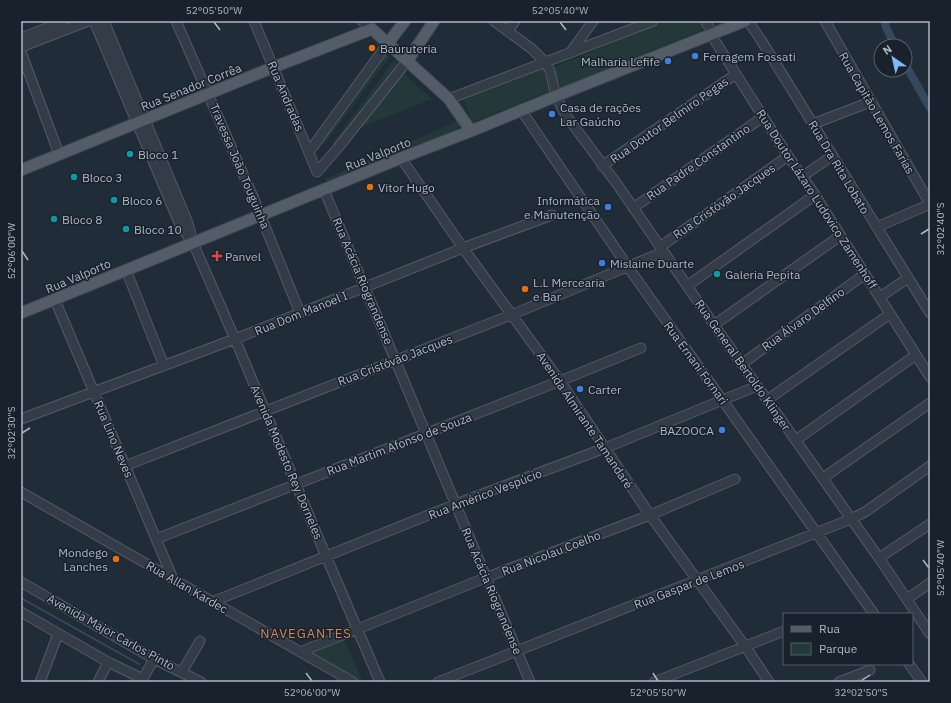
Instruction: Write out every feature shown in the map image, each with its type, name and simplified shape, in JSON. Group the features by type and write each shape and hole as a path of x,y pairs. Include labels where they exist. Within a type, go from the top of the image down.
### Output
{"main road":[{"path":"388,43 405,21"},
{"path":"408,60 434,21"},
{"name":"Rua Valporto","path":"21,313 401,158 713,33 747,21"},
{"name":"Rua Senador Corrêa","path":"21,170 274,67 372,29"},
{"path":"372,29 408,60 449,100 471,131"}],"street":[{"path":"21,38 60,26 88,21"},
{"path":"94,21 112,52"},
{"path":"104,21 112,52"},
{"name":"Travessa João Touguinha","path":"176,21 261,216 300,313"},
{"name":"Rua Andradas","path":"254,21 317,172 337,150 408,60"},
{"path":"362,21 372,29"},
{"path":"494,21 532,49 546,63"},
{"path":"508,31 515,21"},
{"path":"570,53 593,21"},
{"path":"449,100 653,21"},
{"name":"Rua Doutor Lázaro Ludovico Zamenhoff","path":"705,21 713,33 715,41 763,117 788,156 816,195 840,236 880,296 930,377"},
{"name":"Rua Dra Rita Lobato","path":"747,21 813,124 930,313"},
{"name":"Rua Capitão Lemos Farias","path":"825,21 870,102 930,204"},
{"path":"21,47 60,26"},
{"path":"309,152 388,43"},
{"path":"21,52 59,154"},
{"name":"Avenida Modesto Rey Dorneles","path":"112,52 141,121 188,222 193,243 380,682"},
{"name":"Rua General Bertoldo Klinger","path":"546,63 550,71 556,96 565,114 880,558 930,634"},
{"name":"Rua Doutor Belmiro Pegas","path":"602,166 736,74"},
{"path":"813,124 870,102"},
{"name":"Rua Ernani Fornari","path":"521,110 628,267 873,613"},
{"name":"Rua Padre Constantino","path":"633,208 763,117"},
{"name":"Rua Cristóvão Jacques","path":"125,466 512,315 628,267 661,249 788,156"},
{"path":"803,176 832,156"},
{"name":"Avenida Almirante Tamandaré","path":"401,158 560,382 650,515 745,646 769,682"},
{"name":"Rua Acácia Riograndense","path":"324,190 530,682"},
{"path":"687,286 816,195"},
{"path":"877,228 930,204"},
{"name":"Rua Dom Manoel I","path":"21,419 235,339 464,248 552,215"},
{"path":"714,325 840,236"},
{"path":"126,270 164,366"},
{"name":"Rua Álvaro Delfino","path":"742,364 865,274"},
{"path":"880,296 908,278"},
{"name":"Rua Lino Neves","path":"55,300 173,579"},
{"path":"767,400 890,314"},
{"name":"Rua Martim Afonso de Souza","path":"156,539 560,382 641,348"},
{"path":"796,440 916,355"},
{"name":"Rua Américo Vespúcio","path":"212,602 456,504 605,448 757,386"},
{"path":"823,478 930,404"},
{"name":"Rua Gaspar de Lemos","path":"438,682 818,534 865,512 930,466"},
{"name":"Rua Nicolau Coelho","path":"300,652 650,515 735,479"},
{"name":"Rua Allan Kardec","path":"21,492 353,682"},
{"path":"880,558 930,524"},
{"name":"Avenida Major Carlos Pinto","path":"21,582 154,659 201,682"},
{"path":"907,599 930,583"},
{"path":"21,612 142,681 154,659"},
{"path":"654,682 783,631"},
{"path":"40,682 58,634"},
{"path":"182,672 200,641"},
{"path":"98,682 108,662"},
{"path":"910,665 922,682"},
{"path":"839,682 870,670"}],"green space":[{"path":"666,21 698,21 702,30 562,87 552,68"},
{"path":"387,54 390,57 324,144 322,142"},
{"path":"394,60 398,65 336,144 332,144"},
{"path":"539,69 543,69 549,91 472,123 464,100"},
{"path":"403,73 432,99 359,128"},
{"path":"458,121 459,126 457,130 326,182 326,178"},
{"path":"343,637 363,682 360,682 307,651"}],"waterway":[{"path":"886,21 885,25 891,38"},
{"path":"913,78 930,108"},
{"path":"21,598 139,664"}],"place":[{"name":"Bauruteria","path":"372,48"},
{"name":"Ferragem Fossati","path":"695,56"},
{"name":"Malharia Lefife","path":"668,61"},
{"name":"Casa de rações Lar Gaúcho","path":"552,114"},
{"name":"Bloco 1","path":"130,154"},
{"name":"Bloco 3","path":"74,177"},
{"name":"Vitor Hugo","path":"370,187"},
{"name":"Bloco 6","path":"114,200"},
{"name":"Informática e Manutenção","path":"608,207"},
{"name":"Bloco 8","path":"54,219"},
{"name":"Bloco 10","path":"126,229"},
{"name":"Panvel","path":"217,256"},
{"name":"Mislaine Duarte","path":"602,263"},
{"name":"Galeria Pepita","path":"717,274"},
{"name":"L.L Mercearia e Bar","path":"525,289"},
{"name":"Carter","path":"580,389"},
{"name":"BAZOOCA","path":"722,430"},
{"name":"Mondego Lanches","path":"116,559"}],"district":[{"name":"NAVEGANTES","path":"306,633"}]}
